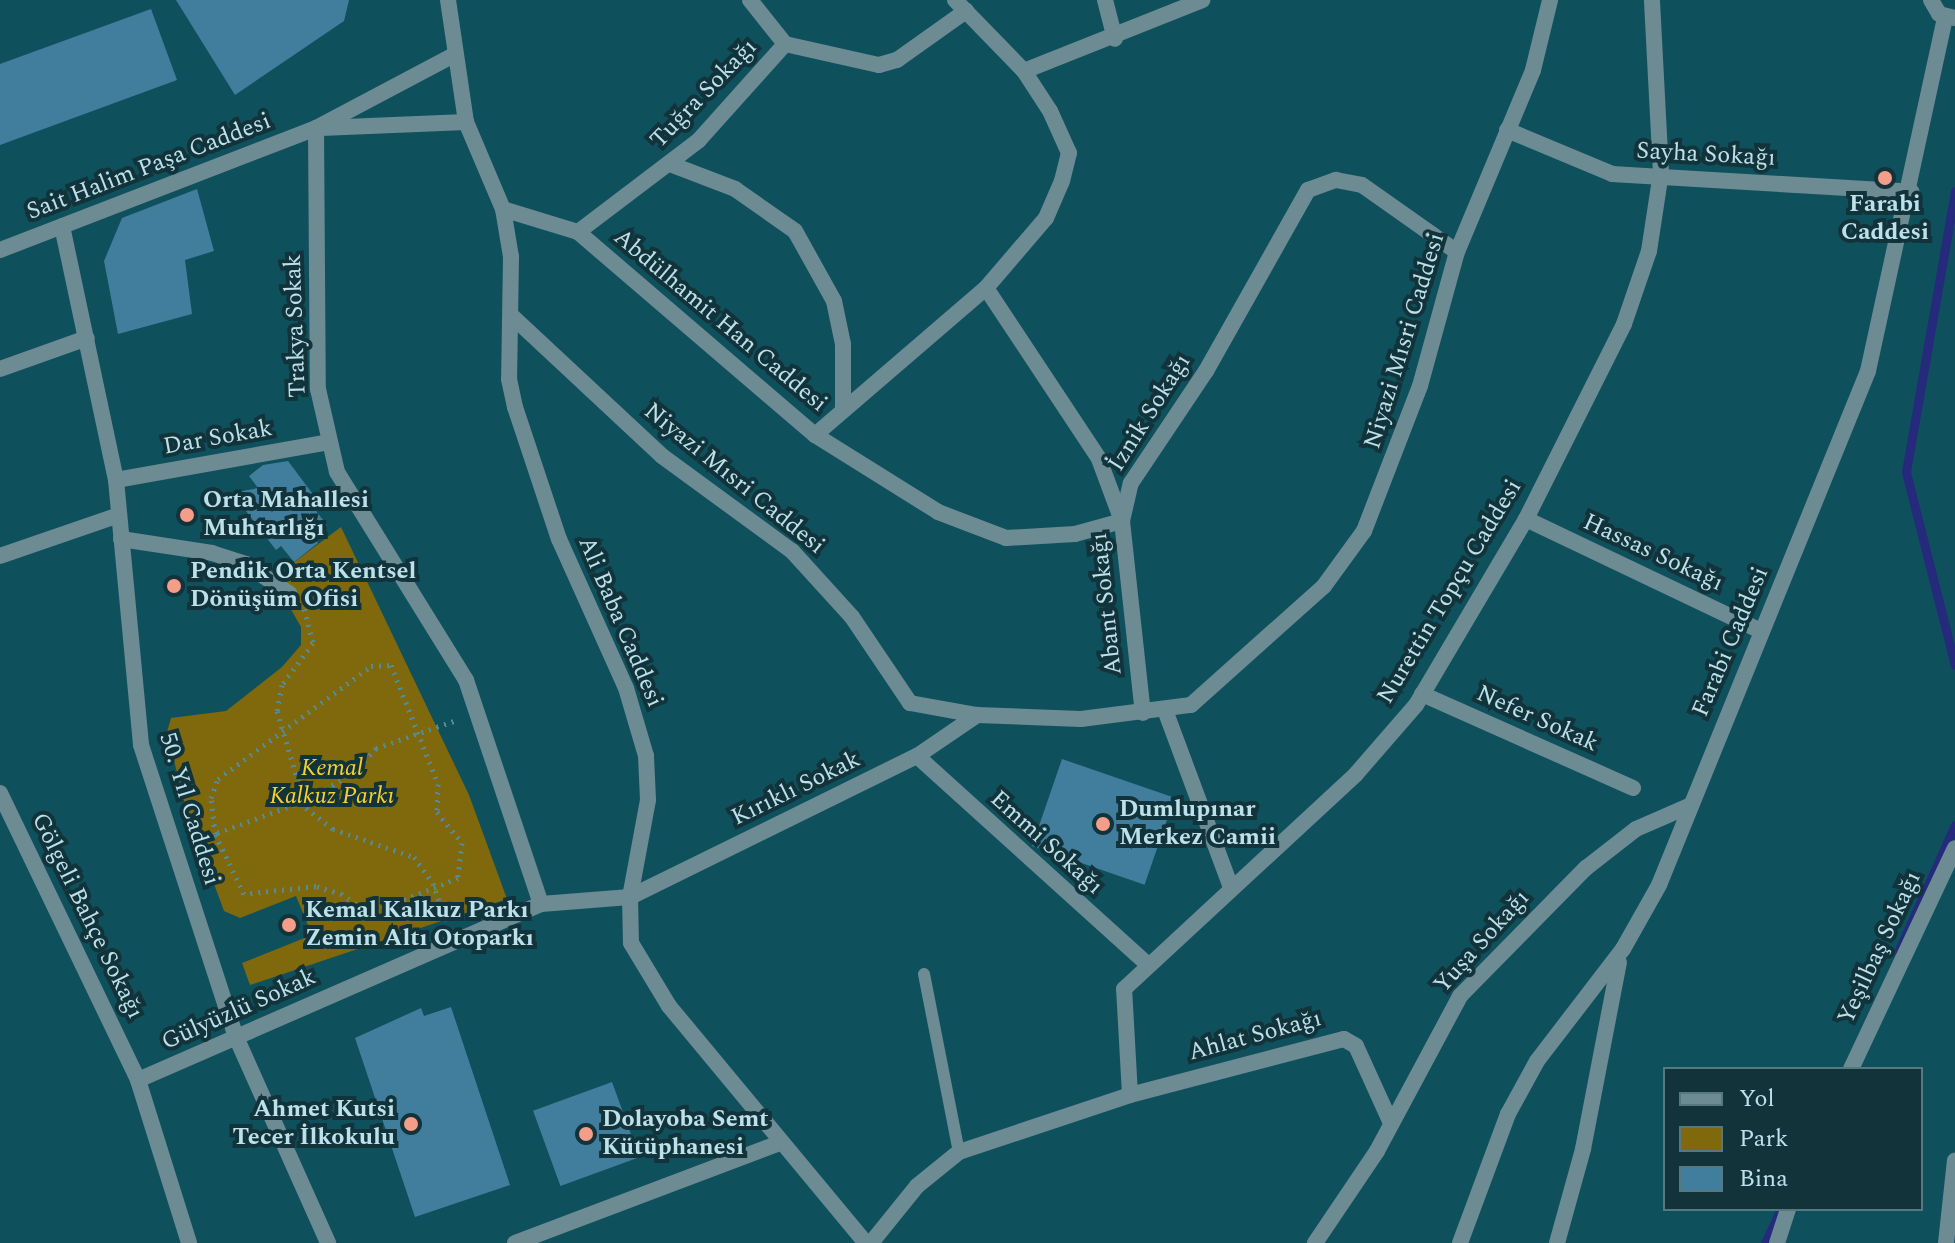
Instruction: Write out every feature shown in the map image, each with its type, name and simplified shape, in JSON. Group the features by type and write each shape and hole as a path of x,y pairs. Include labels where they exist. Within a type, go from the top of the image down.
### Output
{"street":[{"name":"Ali Baba Caddesi","path":"448,0 466,122 503,209 513,317 509,379 515,407 559,539 626,688 646,756 648,800 630,897 628,927 645,968 780,1143 868,1243"},
{"path":"750,0 785,44 879,65 897,60 960,6"},
{"path":"1105,0 1115,39"},
{"path":"1024,71 1115,39 1202,0"},
{"name":"Niyazi Mısri Caddesi","path":"513,317 662,456 792,551 852,617 910,703 977,715 1081,719 1191,705 1269,639 1324,586 1364,531 1420,386 1457,252 1533,70 1550,0"},
{"name":"Nurettin Topçu Caddesi","path":"1130,1095 1124,989 1145,962 1356,774 1422,694 1526,519 1624,324 1649,251 1661,173 1652,0"},
{"path":"1931,0 1950,18"},
{"name":"Abdülhamit Han Caddesi","path":"503,209 578,232 815,435 986,288 1046,218 1069,153 1024,71 960,6"},
{"name":"Farabi Caddesi","path":"1460,1243 1508,1114 1537,1061 1623,949 1659,885 1759,630 1868,371 1950,18"},
{"name":"Tuğra Sokağı","path":"578,232 670,164 785,44"},
{"path":"316,128 454,55"},
{"path":"316,128 466,122"},
{"name":"Sait Halim Paşa Caddesi","path":"0,250 316,128"},
{"name":"Trakya Sokak","path":"316,128 318,389 337,472 466,680 541,904"},
{"name":"Sayha Sokağı","path":"1507,130 1612,174 1661,173 1911,192"},
{"path":"670,164 735,189 795,231 834,301 843,344 843,410"},
{"name":"İznik Sokağı","path":"1122,521 1131,483 1206,371 1308,190 1336,180 1362,185 1457,252"},
{"name":"50. Yıl Caddesi","path":"62,226 116,480 141,745 236,1037 328,1243"},
{"name":"Abant Sokağı","path":"986,288 1099,459 1122,521 1143,713"},
{"path":"0,369 87,338"},
{"path":"815,435 938,512 1006,538 1075,534 1122,521"},
{"name":"Dar Sokak","path":"116,480 329,442"},
{"path":"0,556 119,515"},
{"name":"Hassas Sokağı","path":"1526,519 1759,630"},
{"path":"121,539 212,553 246,564 290,594"},
{"name":"Nefer Sokak","path":"1422,694 1633,788"},
{"path":"1165,710 1231,887"},
{"name":"Kırıklı Sokak","path":"630,897 917,756 977,715"},
{"name":"Emmi Sokağı","path":"917,756 1145,962"},
{"name":"Gölgeli Bahçe Sokağı","path":"0,793 138,1080 189,1243"},
{"name":"Yuşa Sokağı","path":"1315,1243 1335,1220 1460,996 1509,942 1636,829 1689,806"},
{"name":"Yeşilbaş Sokağı","path":"1852,1067 1955,848"},
{"name":"Gülyüzlü Sokak","path":"138,1080 541,904 630,897"},
{"path":"1557,1243 1583,1149 1623,949"},
{"name":"Ahlat Sokağı","path":"1130,1095 1344,1039 1356,1046 1391,1123"},
{"path":"868,1243 917,1186 959,1152 1130,1095"},
{"path":"515,1243 780,1143"},
{"path":"1946,1243 1955,1160"},
{"path":"1777,1243 1787,1211"}],"lane":[{"path":"924,974 959,1152"}],"path":[{"path":"290,594 314,632 308,652 282,685 277,711 304,801 333,829 414,857 436,890 454,942"},
{"path":"382,664 396,672 438,784 437,812 464,856 458,878 436,890 368,914 342,894 316,886 250,896 237,889 215,834 211,798 218,779 282,730 382,664"},
{"path":"175,849 304,801 353,773 376,748 418,731 477,714"}],"green space":[{"name":"Kemal Kalkuz Parkı","path":"341,527 469,795 507,899 250,985 242,963 312,935 296,896 240,918 224,911 185,805 167,732 171,718 226,711 282,667 301,645 301,627 285,599 289,566"}],"building":[{"path":"176,0 349,0 344,21 235,95"},
{"path":"151,9 177,80 0,145 0,64"},
{"path":"197,189 214,251 185,260 192,314 118,334 104,261 122,218"},
{"path":"288,461 315,497 309,502 327,525 313,536 318,543 294,562 281,546 276,550 232,493 258,488 249,476 263,465"},
{"name":"Dumlupınar Merkez Camii","path":"1062,759 1175,798 1145,885 1032,846"},
{"path":"451,1007 510,1185 415,1217 355,1038 421,1008 424,1016"},
{"name":"Dolayoba Semt Kütüphanesi","path":"612,1082 639,1157 560,1186 533,1111"}],"waterway":[{"path":"1955,191 1906,472 1955,665"},
{"path":"1899,950 1955,825"},
{"path":"1765,1243 1780,1211"}],"place":[{"name":"Farabi̇ Caddesi̇","path":"1885,178"},
{"name":"Orta Mahallesi Muhtarlığı","path":"187,515"},
{"name":"Pendik Orta Kentsel Dönüşüm Ofisi","path":"174,586"},
{"name":"Dumlupınar Merkez Camii","path":"1103,824"},
{"name":"Kemal Kalkuz Parkı Zemin Altı Otoparkı","path":"289,925"},
{"name":"Ahmet Kutsi Tecer İlkokulu","path":"411,1124"},
{"name":"Dolayoba Semt Kütüphanesi","path":"586,1134"}]}
